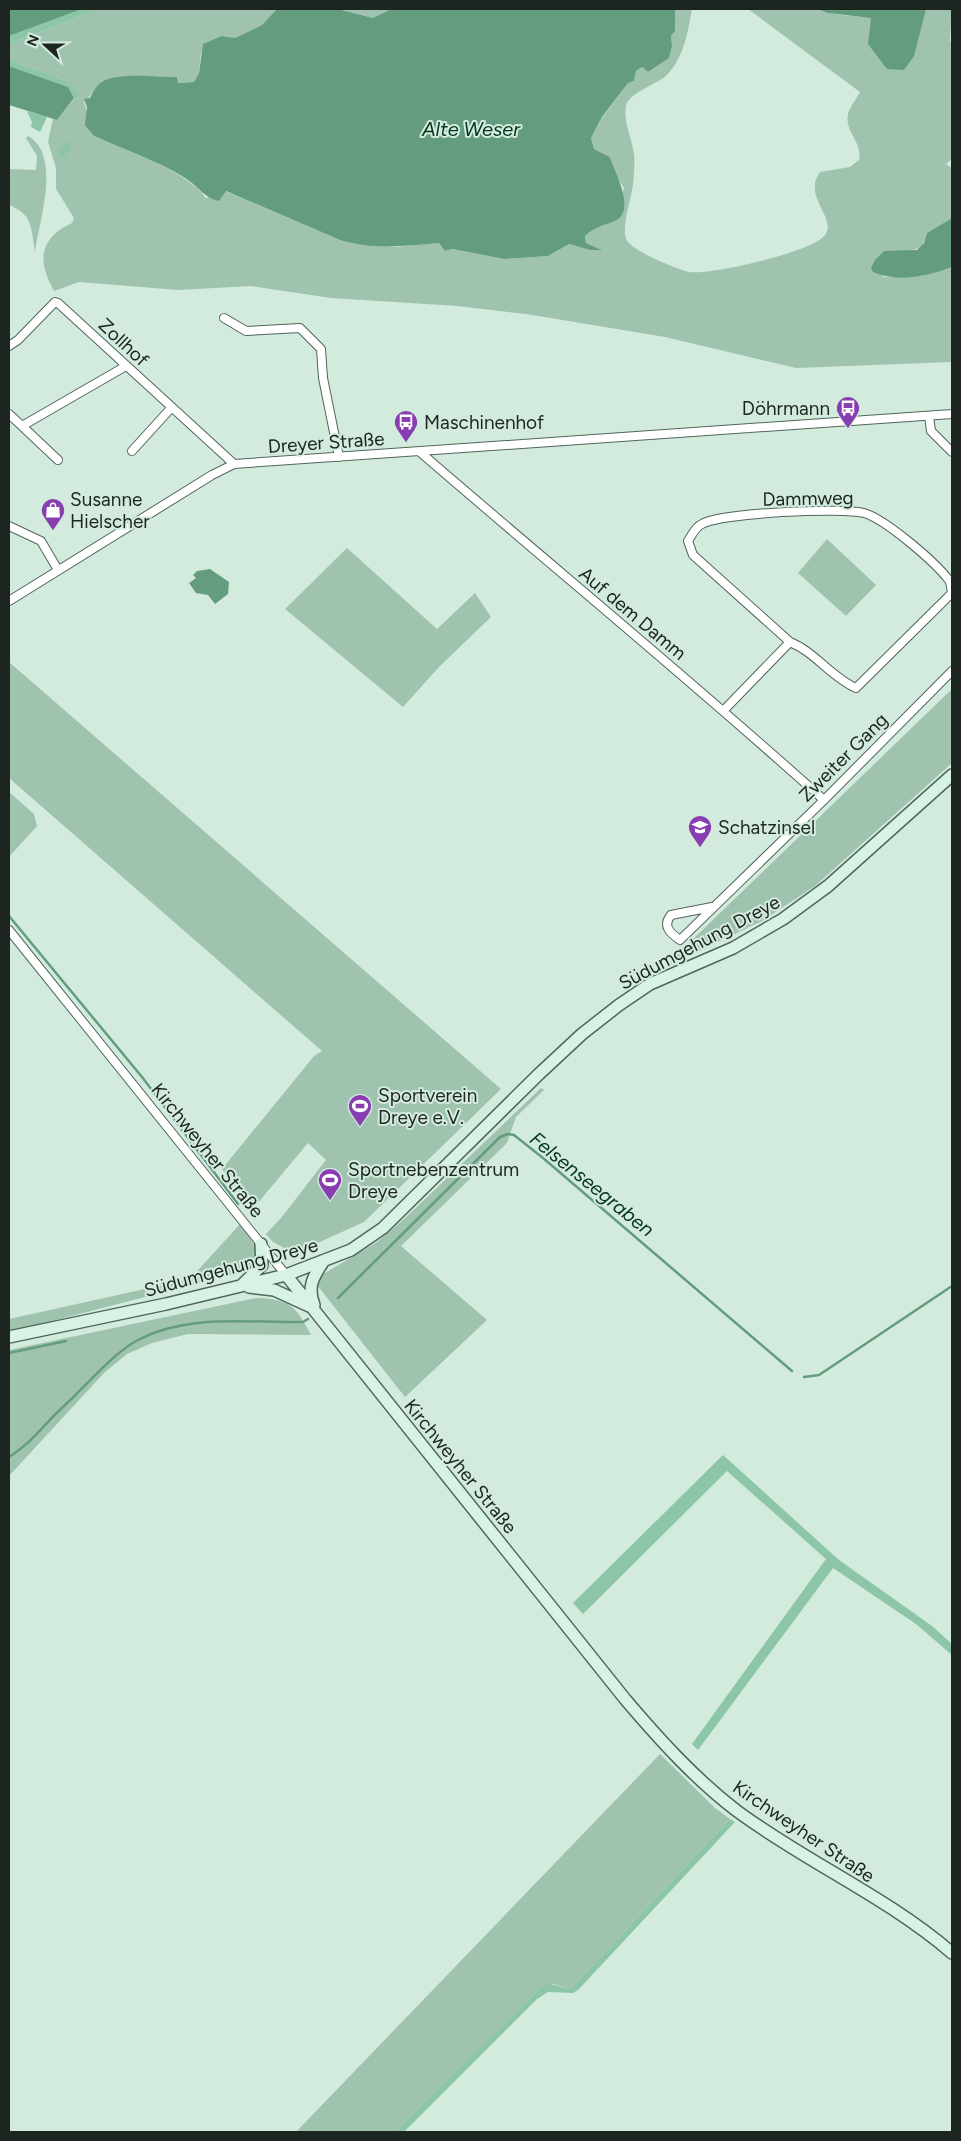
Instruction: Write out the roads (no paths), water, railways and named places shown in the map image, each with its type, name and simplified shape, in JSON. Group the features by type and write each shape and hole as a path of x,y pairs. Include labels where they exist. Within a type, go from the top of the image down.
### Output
{"main road":[{"name":"Südumgehung Dreye","path":"9,1337 166,1304 286,1275 351,1250 383,1228 546,1068 582,1034 619,1004 650,984 733,948 783,920 835,879 952,776"},
{"path":"237,1286 262,1265 261,1244"},
{"path":"315,1309 310,1295 310,1282 323,1262"},
{"name":"Kirchweyher Straße","path":"286,1275 619,1692 674,1754 737,1810 884,1904 952,1954"},
{"path":"237,1286 274,1290 315,1309"}],"street":[{"name":"Zollhof","path":"9,346 18,340 54,302 234,464"},
{"path":"224,318 246,331 300,328 321,349 323,378 339,457"},
{"path":"22,426 126,366"},
{"path":"132,451 172,407"},
{"path":"9,414 58,460"},
{"name":"Dreyer Straße","path":"9,601 212,475 234,464 952,414"},
{"path":"928,416 931,431 952,452"},
{"name":"Auf dem Damm","path":"420,452 656,655 724,710 824,800"},
{"name":"Dammweg","path":"798,511 864,513 899,534 949,580 952,593 856,688 845,683 804,648 790,642 693,555 688,541 695,529 703,523 728,517 798,511"},
{"path":"9,526 41,541 58,570"},
{"path":"724,710 790,642"},
{"name":"Zweiter Gang","path":"712,907 671,915 666,921 667,927 680,940 824,800 952,671"},
{"name":"Kirchweyher Straße","path":"9,930 286,1275"}],"water":[{"path":"9,9 82,9 9,36"},
{"name":"Alte Weser","path":"277,9 338,9 373,18 391,9 675,9 675,31 671,36 672,46 669,58 648,72 642,67 636,71 634,81 628,83 602,117 591,138 594,149 610,157 620,182 624,202 624,210 620,217 585,236 586,243 602,250 590,250 569,244 548,256 504,259 453,249 445,251 439,243 377,246 352,243 340,240 226,191 219,201 214,199 175,172 94,136 85,125 87,107 84,99 90,98 96,87 102,82 117,77 138,76 177,77 178,83 194,82 199,73 203,44 222,36 235,38 262,25"},
{"path":"817,9 926,9 914,56 904,70 887,69 868,44 871,18 828,13"},
{"path":"9,66 68,87 74,98 57,120 9,105"},
{"path":"952,218 952,267 933,273 902,278 873,272 871,268 875,260 884,251 917,250 924,243 927,233"},
{"path":"210,569 229,582 228,594 215,604 208,595 196,593 189,583 196,578 193,575 197,571"}],"waterway":[{"path":"9,916 142,1077 238,1204"},
{"name":"Felsenseegraben","path":"338,1298 500,1137 508,1134 514,1135 543,1158 792,1371"},
{"name":"Felsenseegraben","path":"804,1377 819,1375 952,1286"},
{"name":"Felsenseegraben","path":"9,1457 32,1439 109,1361 138,1340 156,1332 194,1323 233,1321 303,1322 308,1319"},
{"path":"9,1353 66,1341"}],"place":[{"name":"Döhrmann","path":"848,429"},
{"name":"Maschinenhof","path":"406,443"},
{"name":"Susanne Hielscher","path":"53,531"},
{"name":"Schatzinsel","path":"700,848"},
{"name":"Sportverein Dreye e.V.","path":"360,1127"},
{"name":"Sportnebenzentrum Dreye","path":"330,1201"}]}
